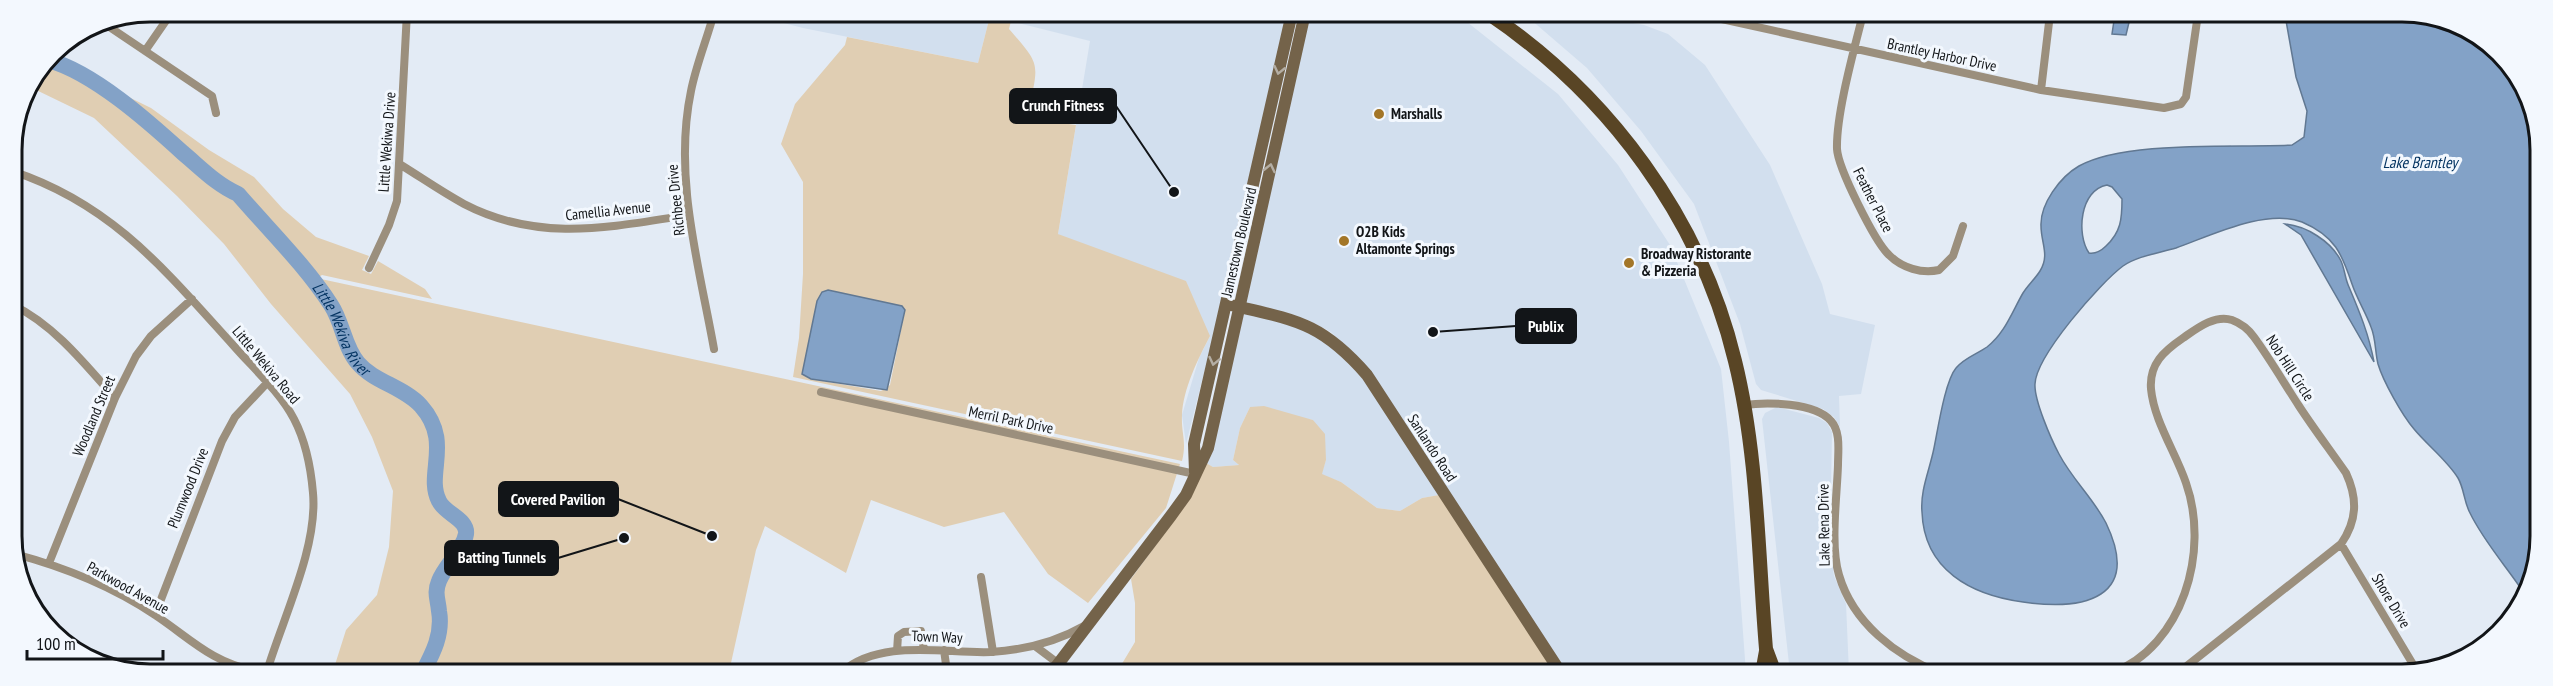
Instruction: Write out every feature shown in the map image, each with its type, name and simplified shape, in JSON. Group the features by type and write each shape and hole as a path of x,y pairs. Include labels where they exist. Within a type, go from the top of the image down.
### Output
{"main road":[{"path":"1504,22 1554,63 1592,100 1634,150 1667,198 1714,296 1734,358 1744,405 1766,649 1764,663"},
{"path":"1766,649 1771,663"}],"street":[{"name":"Jamestown Boulevard","path":"1233,305 1290,22"},
{"name":"Jamestown Boulevard","path":"1058,664 1164,526 1186,495 1195,474 1194,444 1233,305 1303,22"},
{"name":"Brantley Harbor Drive","path":"1735,22 2041,90 2164,108 2181,104 2190,86 2197,22"},
{"name":"Feather Place","path":"1861,22 1839,129 1839,163 1880,244 1900,263 1918,271 1939,270 1953,256 1963,226"},
{"path":"2041,90 2049,22"},
{"path":"145,51 164,23"},
{"name":"Little Wekiwa Drive","path":"369,268 389,225 397,201 401,165 407,23"},
{"name":"Richbee Drive","path":"711,23 689,102 684,166 689,215 714,350"},
{"path":"112,28 212,96 216,113"},
{"name":"Camellia Avenue","path":"401,165 474,208 494,217 547,230 598,229 689,215"},
{"name":"Little Wekiva Road","path":"23,175 68,193 114,223 148,252 267,383 293,417 307,458 313,493 313,530 269,664"},
{"name":"Woodland Street","path":"49,563 115,398 136,356 151,336 192,299"},
{"name":"Sanlando Road","path":"1233,305 1304,323 1328,336 1347,352 1371,381 1555,663"},
{"path":"23,312 65,344 115,398"},
{"name":"Nob Hill Circle","path":"2130,663 2163,635 2177,613 2192,564 2195,539 2193,508 2187,484 2154,404 2151,388 2156,361 2164,351 2198,327 2212,321 2229,320 2247,330 2346,473 2354,489 2355,508 2353,523 2341,544 2192,663"},
{"name":"Plumwood Drive","path":"154,615 222,441 235,417 267,383"},
{"name":"Merril Park Drive","path":"821,392 1195,474"},
{"name":"Lake Rena Drive","path":"1744,405 1775,402 1821,414 1831,420 1838,441 1836,549 1838,574 1852,603 1876,634 1898,653 1919,663"},
{"name":"Shore Drive","path":"2341,544 2412,663"},
{"name":"Parkwood Avenue","path":"25,557 49,563 104,586 154,615 221,662 228,664"},
{"path":"981,577 993,652"},
{"name":"Town Way","path":"859,664 875,656 897,651 993,652 1035,646 1070,633 1090,622"},
{"path":"897,651 900,634 921,631 924,650"},
{"path":"1035,646 1051,664"},
{"path":"944,650 946,664"}],"shaded area":[{"path":"1285,22 1222,302 1186,444 1182,415 1199,358 1210,336 1058,234 1090,41 1016,23"},
{"path":"1308,22 1468,22 1558,94 1618,165 1670,245 1721,369 1729,442 1745,663 1560,663 1368,369 1331,332 1306,319 1246,303"},
{"path":"1534,22 1629,22 1644,25 1668,34 1705,65 1770,165 1822,284 1830,314 1875,325 1861,394 1839,396 1840,427 1834,417 1823,409 1761,390 1756,384 1740,324 1694,204 1641,131 1587,68"},
{"path":"783,23 988,23 978,63"},
{"path":"988,23 1011,23 1009,29 1027,51 1035,66 1029,111 1040,120 1076,125 1058,234 1186,281 1210,336 1196,364 1185,395 1182,415 1184,448 1182,461 793,377 799,338 803,274 803,182 781,144 795,104 845,45 847,37 978,63","holes":["828,290 902,306 905,310 890,385 881,391 811,379 802,374 817,301 822,292"]},
{"path":"58,62 151,108 209,150 254,177 283,209 316,237 369,256 362,270 371,274 378,261 425,289 432,299 322,275 317,278 356,362 421,408 436,430 436,494 443,510 460,521 463,530 435,581 432,595 435,612 434,628 430,650 424,664 335,664 346,630 377,595 389,547 393,491 372,437 350,394 271,304 224,244 94,118 38,91"},
{"path":"321,279 1180,464 1166,508 1088,603 1048,574 1004,512 944,527 871,500 846,573 765,526 756,550 731,664 429,664 440,628 437,589 468,530 463,519 446,508 440,493 441,429 425,405 360,360"},
{"path":"1244,313 1302,327 1324,339 1363,378 1439,495 1422,498 1400,511 1377,508 1341,482 1321,475 1326,460 1313,420 1250,407 1240,428 1233,460 1239,465 1213,467 1206,463"},
{"path":"1264,406 1313,420 1325,434 1326,460 1322,474 1341,482 1377,508 1400,511 1422,498 1439,495 1549,663 1122,664 1135,642 1135,603 1131,579 1190,498 1206,463 1213,467 1239,465 1233,460 1240,428 1250,407"},
{"path":"1777,407 1819,418 1827,423 1832,432 1830,549 1834,576 1846,604 1849,663 1789,663 1762,419 1765,413"}],"water":[{"path":"2114,22 2129,22 2126,35 2112,34"},
{"name":"Lake Brantley","path":"2286,22 2402,22 2427,25 2451,32 2480,49 2493,60 2513,87 2524,109 2530,142 2530,544 2524,577 2520,587 2475,523 2458,478 2414,429 2393,398 2378,364 2371,327 2336,247 2322,233 2302,222 2272,218 2238,225 2176,248 2141,257 2123,266 2085,303 2057,339 2038,372 2035,391 2052,439 2064,463 2101,514 2115,548 2117,568 2112,583 2101,594 2086,601 2046,604 2004,599 1969,586 1954,576 1931,550 1922,512 1924,488 1945,394 1956,368 1987,347 1999,335 2023,293 2040,271 2045,254 2041,232 2042,218 2048,200 2058,184 2079,166 2124,152 2182,147 2292,145 2304,137 2307,111 2296,77","holes":["2107,185 2112,187 2122,199 2120,225 2115,236 2100,251 2089,253 2085,245 2082,224 2086,204 2091,195"]},
{"path":"2285,224 2309,231 2337,254 2364,324 2374,362 2301,235"},
{"path":"828,290 902,306 905,310 887,390 811,379 802,374 817,301 822,292"}],"waterway":[{"name":"Little Wekiva River","path":"57,63 83,75 120,99 209,176 238,194 321,290 335,312 353,357 358,363 372,375 414,399 430,419 437,445 435,480 439,501 446,510 460,520 466,529 466,534 438,585 440,628 434,650 427,664"}],"place":[{"name":"Marshalls","path":"1379,114"},
{"name":"Crunch Fitness","path":"1174,192"},
{"name":"O2B Kids Altamonte Springs","path":"1344,241"},
{"name":"Broadway Ristorante & Pizzeria","path":"1629,263"},
{"name":"Publix","path":"1433,332"},
{"name":"Covered Pavilion","path":"712,536"},
{"name":"Batting Tunnels","path":"624,538"}]}
